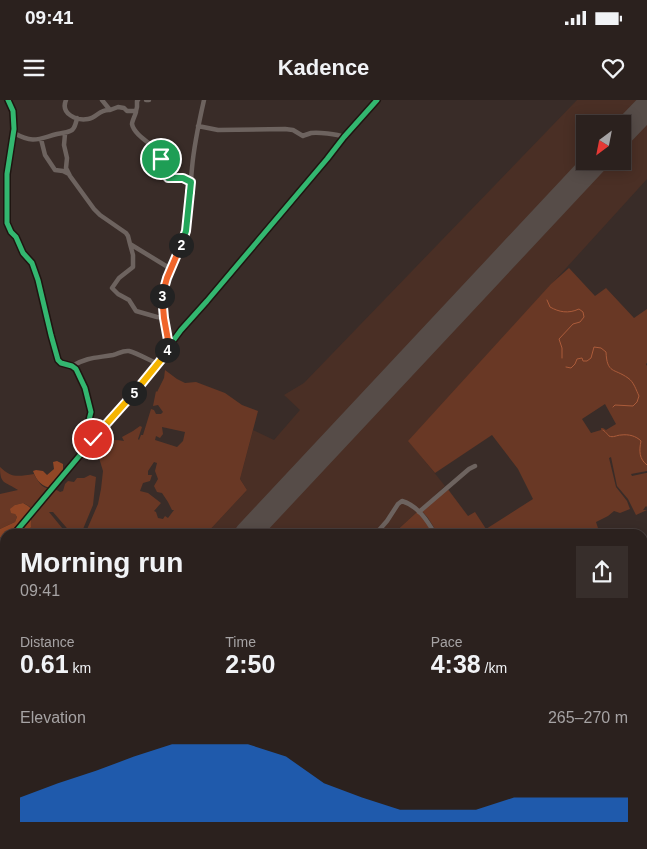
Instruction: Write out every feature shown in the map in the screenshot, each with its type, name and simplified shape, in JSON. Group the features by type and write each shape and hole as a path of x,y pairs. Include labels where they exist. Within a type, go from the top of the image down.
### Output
{"street":[{"path":"8,100 14,111 14,133 7,174 7,223 23,253 32,263 58,360 76,369 85,388 91,414 87,430 91,442"},
{"path":"66,100 64,103 66,111 78,118 91,119 103,111 118,107 124,108 127,111 136,111"},
{"path":"102,100 110,110"},
{"path":"138,100 132,125 142,139 158,151 168,178 183,178 191,182"},
{"path":"18,529 165,355 168,340 162,295 186,231 192,167 204,100"},
{"path":"167,349 181,330 377,100"},
{"path":"14,133 28,139 37,140 57,134 65,134 71,132 76,126 78,118"},
{"path":"198,126 218,130 285,129 293,130 303,136 311,134 338,134 344,137"},
{"path":"65,134 66,168 69,174 94,209 128,236 134,267 120,278 112,288 129,300 136,310 164,318"},
{"path":"41,139 45,155 55,170 69,174"},
{"path":"130,244 171,269"},
{"path":"72,366 84,360 125,351 132,352 158,364"},
{"path":"419,512 475,466"},
{"path":"380,529 402,501 413,506 433,529"}],"shaded area":[{"path":"577,100 647,100 647,179 409,441 445,486 398,529 211,529 247,490 240,479 253,430 274,440 300,410 284,395 304,383"},
{"path":"569,268 595,296 606,288 634,318 647,309 647,471 631,474 632,476 647,473 647,507 643,510 647,510 636,515 628,499 617,486 611,457 609,458 616,487 627,501 630,509 620,513 614,511 596,522 598,529 486,529 533,499 518,469 492,435 435,473 408,441 551,284","holes":["605,404 616,424 606,430 601,428 601,430 591,433 582,419"]},
{"path":"165,370 185,383 196,382 225,393 242,405 258,411 240,479 247,490 211,529 87,529 98,504 101,489 103,471 96,448 97,444 110,440 124,441 122,437 140,426 142,427 139,440 141,435 143,435 151,409 156,414 163,412 158,405 153,406 164,378","holes":["162,427 185,432 183,441 177,447 155,440 156,436 160,438 163,434","154,462 157,463 155,471 158,479 154,486 157,492 162,493 172,510 174,510 168,518 165,516 163,519 158,518 154,511 161,503 148,493 140,491 143,483 150,481 152,475 148,475 148,471"]},
{"path":"57,461 63,464 63,470 53,489 40,483 33,471 43,471 47,475 54,469 53,462"},
{"path":"0,467 12,475 34,474 43,486 60,492 63,491 68,481 74,482 77,478 84,478 90,475 96,477 93,505 83,529 68,529 53,512 49,512 63,529 22,529 29,523 33,514 30,507 23,503 15,505 17,517 15,522 0,529 0,494 18,490 2,480"},
{"path":"447,488 468,516 475,512 486,529 435,529 421,510"},
{"path":"23,503 31,508 31,527 29,529 0,529 15,522 17,517 11,513 10,509 15,505"},
{"path":"417,512 431,529 398,529"}],"waterway":[{"path":"547,300 550,307 557,310 567,312 579,309 583,312 584,317 580,322 573,324 559,339 562,348 562,358"},
{"path":"566,367 571,368 577,359 582,358 583,361 587,361 591,358 594,347 601,348 606,352 608,364 612,370 630,380 639,396 633,406 615,405 613,407"},
{"path":"603,430 610,437 627,435 639,439 641,441 641,457 647,465"}],"runway":[{"path":"631,124 647,107"},
{"path":"252,529 588,170"}],"cycle path":[{"path":"8,100 13,111 14,129 7,174 7,223 23,253 32,263 58,360 76,369 85,388 91,412 87,428 91,442"},
{"path":"18,529 133,395 165,355 167,349 181,330 377,100"}],"route":[{"path":"93,439 133,395 165,355 167,349 168,340 162,295 186,231 191,182 183,178 168,178 161,159"}]}
